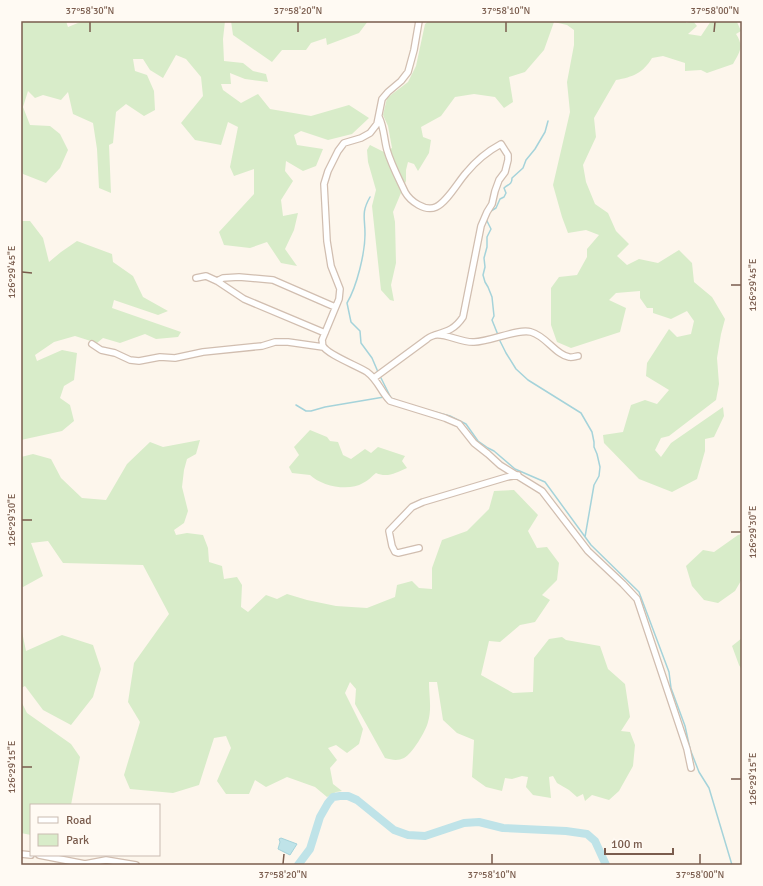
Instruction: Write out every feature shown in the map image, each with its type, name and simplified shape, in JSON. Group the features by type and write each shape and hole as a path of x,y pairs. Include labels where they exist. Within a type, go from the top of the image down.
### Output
{"street":[{"path":"323,347 322,340 339,299 340,289 331,266 327,242 324,184 328,171 344,143 361,138 370,133 377,124 382,99 401,81 408,72 414,50 419,21"},
{"path":"374,378 426,339 447,332 457,326 463,317 481,226 492,204 499,180 505,172 508,160 508,155 501,144 493,148 467,172 441,204 434,208 426,208 412,201 406,193 388,151 382,125 378,117"},
{"path":"196,278 206,276 244,298 325,333"},
{"path":"217,281 223,278 239,277 274,280 336,307"},
{"path":"435,335 466,342 475,342 522,332 531,332 543,338 562,354 570,357 578,356"},
{"path":"92,344 101,350 115,353 130,360 139,361 160,357 175,358 203,352 262,346 275,342 288,342 323,347 329,352 367,372 377,381 390,401 445,418 459,424 474,443 500,465 542,491 588,550 637,599 687,749 691,768"},
{"path":"419,548 398,553 395,552 392,546 389,531 412,507 423,502 507,477 518,476"},
{"path":"44,856 85,864 106,860 136,865"}],"green space":[{"path":"21,21 66,21 68,27 83,21 225,21 223,39 224,61 243,63 253,71 266,74 268,82 245,79 230,73 231,84 221,84 223,90 241,103 258,94 270,109 311,116 349,105 369,118 352,134 328,140 301,131 294,135 297,145 323,149 316,166 303,171 286,161 285,171 293,181 281,200 283,216 298,213 294,230 285,249 297,266 281,263 267,242 250,248 224,245 219,232 254,194 254,169 234,176 230,167 238,127 228,122 221,145 195,140 181,123 203,96 201,77 186,59 176,55 163,78 150,70 143,59 133,59 135,71 147,75 154,91 155,110 144,116 126,104 116,112 113,143 109,145 111,193 99,188 97,149 93,123 73,114 68,92 61,100 43,95 35,98 28,91 23,107 30,125 50,126 60,134 68,150 60,168 46,183 23,174 21,167"},
{"path":"231,21 368,21 359,33 327,45 326,38 311,43 306,50 282,50 272,62 233,35"},
{"path":"429,21 686,21 686,23 693,21 697,26 688,34 701,36 711,21 737,22 741,31 736,34 740,42 740,49 733,64 707,73 701,70 685,71 685,63 663,56 652,58 649,63 637,74 616,80 594,118 596,137 583,165 586,182 595,204 608,213 616,231 629,244 617,256 627,265 639,259 658,263 679,250 692,263 694,282 712,297 725,319 717,358 719,384 716,400 669,436 661,438 655,450 661,457 671,443 723,407 724,416 714,437 705,439 705,451 697,479 672,492 639,479 604,443 603,435 623,432 631,405 645,400 657,404 669,390 646,376 647,363 669,329 677,337 691,334 694,321 687,311 671,319 653,313 653,308 647,308 640,298 640,291 616,293 609,300 626,308 620,332 571,348 557,342 551,325 551,288 559,277 577,275 587,257 587,249 599,235 586,230 568,233 553,185 570,112 567,82 574,45 574,30 567,25 554,22 544,50 525,72 509,77 513,102 504,108 495,97 474,94 455,97 441,116 421,127 423,137 431,140 429,153 418,171 414,164 408,162 406,181 393,212 395,222 396,263 391,285 394,301 390,300 381,290 372,206 376,190 368,162 367,150 370,145 384,152 392,148 388,126 383,115 387,98 408,82 416,66 425,24"},
{"path":"21,221 30,221 43,238 49,262 77,241 112,254 113,262 133,276 143,297 168,311 158,315 114,300 112,308 181,332 178,337 156,339 145,334 120,343 103,338 97,343 75,336 54,342 35,355 37,361 62,350 77,353 74,380 64,386 60,398 70,405 74,421 62,431 21,440"},
{"path":"310,430 327,437 330,441 338,442 343,455 351,459 365,449 371,453 378,447 405,456 402,461 407,468 388,475 376,473 365,482 357,486 350,487 328,485 310,475 292,473 289,467 299,455 294,447"},
{"path":"200,440 196,454 187,459 184,470 182,487 188,511 184,523 174,530 176,535 187,533 203,535 208,548 209,562 222,566 224,579 237,577 242,585 241,607 248,612 266,595 277,599 287,594 336,606 367,608 395,597 397,585 412,581 419,588 432,589 432,568 442,540 467,531 489,509 494,491 514,490 538,515 528,531 537,548 547,547 559,563 557,580 542,595 550,600 535,622 520,625 500,642 489,641 481,675 513,693 533,692 534,658 549,639 562,637 566,640 600,646 608,669 625,684 630,717 621,731 630,732 635,745 633,766 619,791 609,800 592,795 585,801 583,794 577,797 557,783 553,776 549,777 551,798 533,795 526,787 528,777 522,776 512,779 505,778 502,791 486,787 472,777 474,740 457,733 443,720 437,682 429,682 429,717 427,726 422,736 407,756 402,759 395,760 385,758 355,704 356,689 350,682 345,693 363,729 359,744 347,753 336,745 328,748 337,760 330,768 333,784 342,791 336,792 327,797 315,787 287,777 266,787 255,780 249,794 226,794 217,781 231,748 226,736 214,738 199,785 173,793 130,789 124,775 140,722 128,702 134,663 169,614 143,565 63,563 48,541 31,543 43,576 23,587 21,585 21,457 33,454 51,459 61,478 82,498 106,500 127,464 150,442 163,447"},
{"path":"742,534 742,579 735,591 718,603 704,600 692,586 686,566 703,550 714,552 738,535"},
{"path":"21,627 26,651 62,635 93,645 101,669 93,697 71,725 43,710 25,686 21,688"},
{"path":"742,638 742,670 732,646"},
{"path":"21,701 27,713 71,744 80,757 71,804 30,804 30,835 21,833"}],"water":[{"path":"281,838 297,844 290,855 278,849 280,842 279,839"}],"waterway":[{"path":"491,211 496,208 500,199 504,197 506,193 504,188 511,183 512,178 523,168 526,160 535,149 545,132 548,121"},
{"path":"370,197 364,211 365,242 362,260 354,288 347,303 351,322 360,331 361,343 372,358 378,372"},
{"path":"487,217 487,221 491,229 487,237 483,275 492,297 494,316 492,320 498,335"},
{"path":"499,339 516,369 528,380 581,413 592,432 594,447 600,467 599,476 594,485 585,537"},
{"path":"380,376 391,398 398,401"},
{"path":"296,405 306,411 311,411 325,407 384,397"},
{"path":"420,408 450,416 466,424 478,441 494,451 515,469 545,482 591,545 639,592 669,672 671,688 685,726 690,749 699,772 709,788 732,865"},
{"path":"298,865 310,849 320,817 328,803 333,797 340,796 348,796 357,800 394,830 408,835 425,836 464,823 479,822 503,828 566,831 587,834 595,841 606,865"}]}
